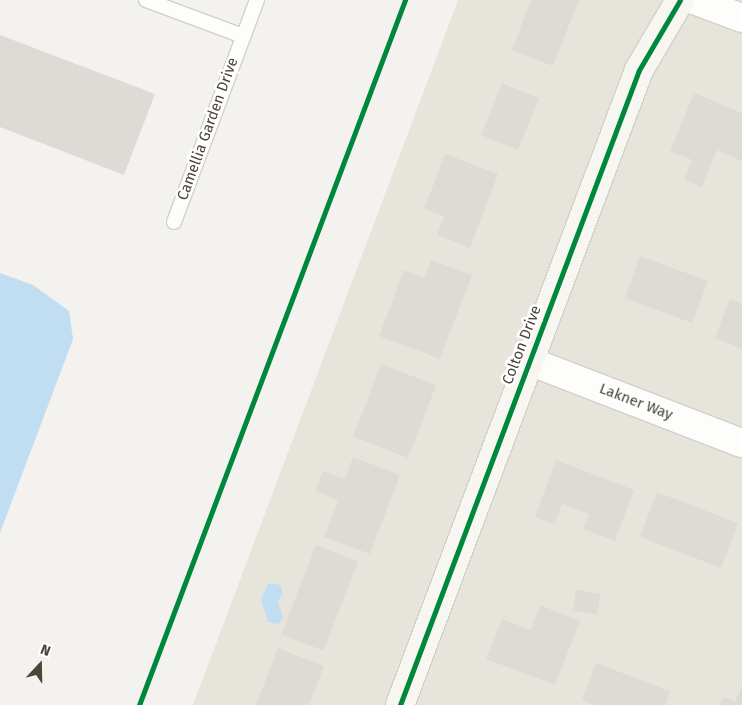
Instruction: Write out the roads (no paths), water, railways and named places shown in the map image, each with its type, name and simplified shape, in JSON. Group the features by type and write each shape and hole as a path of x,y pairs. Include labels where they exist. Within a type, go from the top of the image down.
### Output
{"street":[{"name":"Colton Drive","path":"400,705 639,70 680,0"},
{"path":"694,0 742,18"},
{"name":"Lakner Way","path":"529,361 742,443"}],"lane":[{"path":"146,0 243,36"},
{"name":"Camellia Garden Drive","path":"174,222 257,0"}],"water":[{"path":"0,273 33,285 69,311 73,339 0,533"},
{"path":"269,583 280,585 283,593 278,602 283,617 279,624 268,622 261,599"}]}
